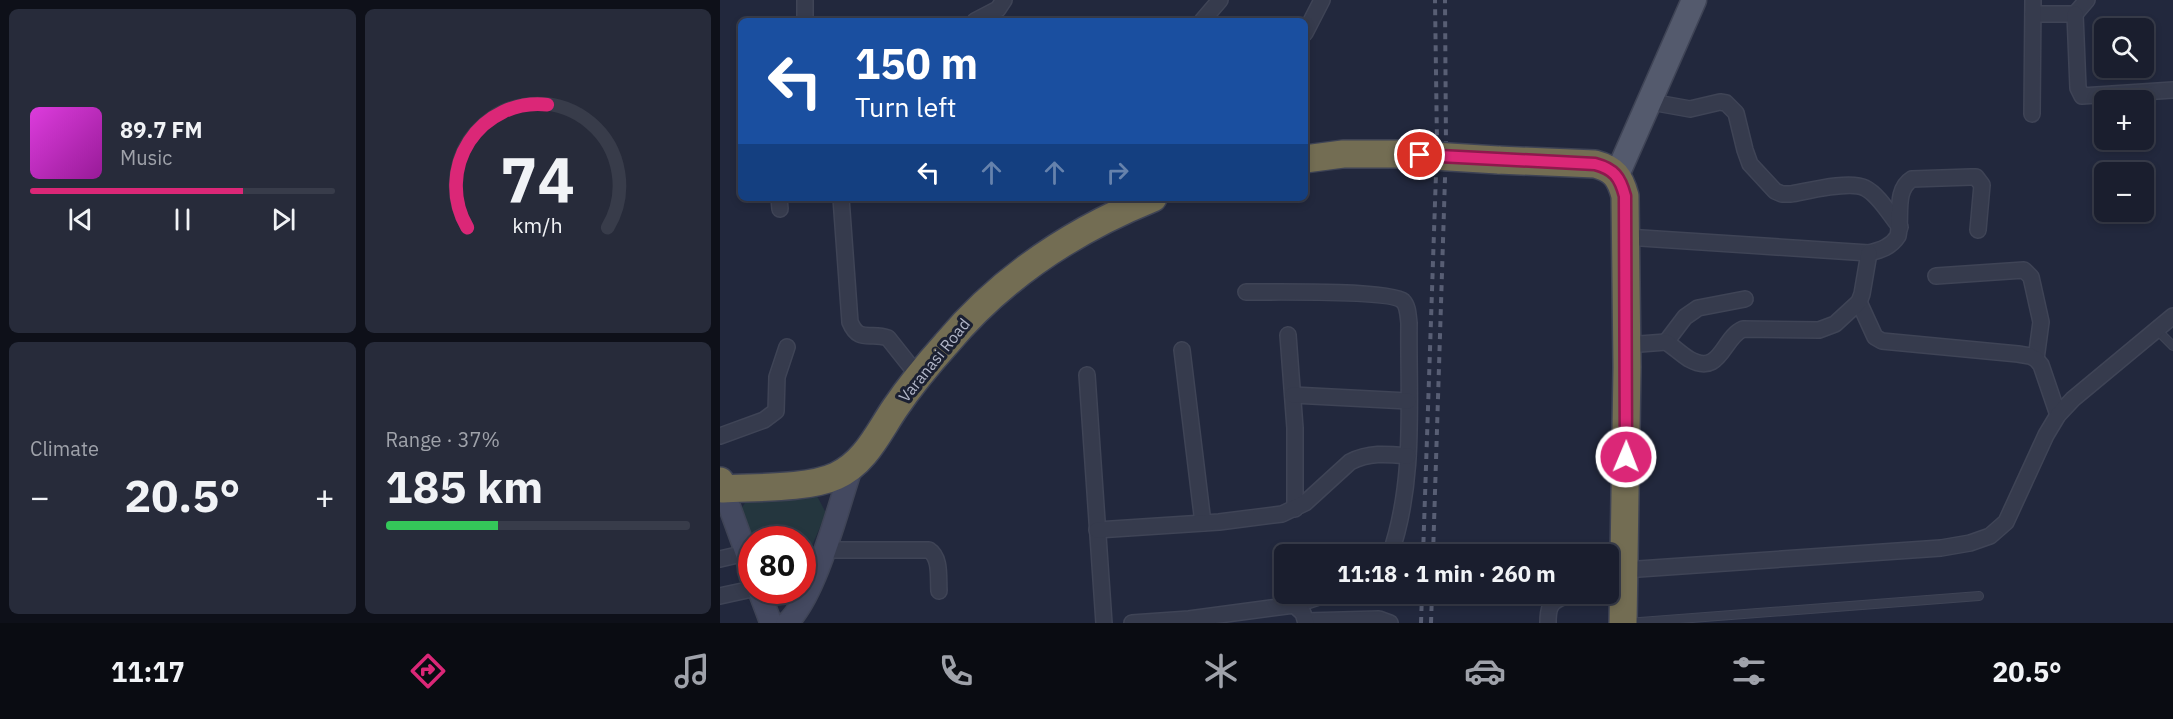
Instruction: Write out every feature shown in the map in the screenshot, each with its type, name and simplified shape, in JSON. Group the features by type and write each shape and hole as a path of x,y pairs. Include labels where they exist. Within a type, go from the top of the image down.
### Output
{"highway":[{"path":"1308,159 1343,154 1400,154 1595,164 1607,167 1617,175 1625,196 1626,237 1624,623"},
{"name":"Varanasi Road","path":"721,485 808,483 836,476 852,466 867,451 896,407 971,315 1029,266 1076,235 1146,201"}],"main road":[{"path":"1617,175 1694,0"}],"street":[{"path":"805,0 805,18"},
{"path":"981,18 998,9 1004,0"},
{"path":"1205,18 1220,0"},
{"path":"1308,27 1322,0"},
{"path":"2087,0 2075,14 2078,88 2082,96 2173,90"},
{"path":"2032,114 2033,7 2075,14"},
{"path":"1651,102 1690,110 1720,102 1726,103 1736,113 1747,158 1775,191 1791,194 1847,186 1866,188 1899,227"},
{"path":"1626,237 1869,253 1887,247 1895,241 1899,227 1901,190 1904,183 1912,178 1976,177 1982,185 1978,230"},
{"path":"841,201 850,322 859,335 888,338 919,377"},
{"path":"1627,345 1666,342 1688,358 1704,364 1712,362 1721,355 1736,332 1743,328 1819,330 1835,324 1858,302 1865,284 1869,253"},
{"path":"1936,276 2018,270 2028,273 2031,277 2041,322 2036,359"},
{"path":"1246,292 1356,293 1396,297 1403,301 1409,323 1408,456 1401,520 1393,544"},
{"path":"1666,342 1685,317 1698,308 1745,299"},
{"path":"1858,302 1875,337 1882,341 2018,354 2036,359 2041,365 2058,415"},
{"path":"1548,623 1550,605 1555,600 1624,581 1941,548 1990,536 2006,522 2046,435 2058,415 2073,399 2167,324"},
{"path":"1288,334 1293,395 1295,509"},
{"path":"720,436 764,420 776,411 777,377 787,347"},
{"path":"1182,350 1203,523"},
{"path":"1087,375 1104,623"},
{"path":"1293,395 1408,401"},
{"path":"1098,530 1270,517 1295,509 1317,494 1342,470 1358,459 1382,453 1408,456"},
{"path":"787,623 800,608 825,550 852,466"},
{"path":"721,485 738,531"},
{"path":"825,550 929,550 937,559 939,591"},
{"path":"720,559 738,560"},
{"path":"720,596 738,592"},
{"path":"764,604 771,623"},
{"path":"1132,623 1189,621 1297,604"},
{"path":"1294,605 1303,612 1306,622 1379,619 1390,623"}],"lane":[{"path":"2167,324 2173,346"},
{"path":"1624,623 1979,596"}],"shaded area":[{"path":"816,494 826,513 816,536 816,526 746,526 739,512 749,497"}],"railway":[{"path":"1423,544 1437,144 1435,0"},
{"path":"1433,544 1446,147 1445,0"},
{"path":"1421,623 1422,604"},
{"path":"1431,623 1432,604"}],"route":[{"path":"1420,155 1595,164 1607,167 1617,175 1625,196 1626,457"}]}
